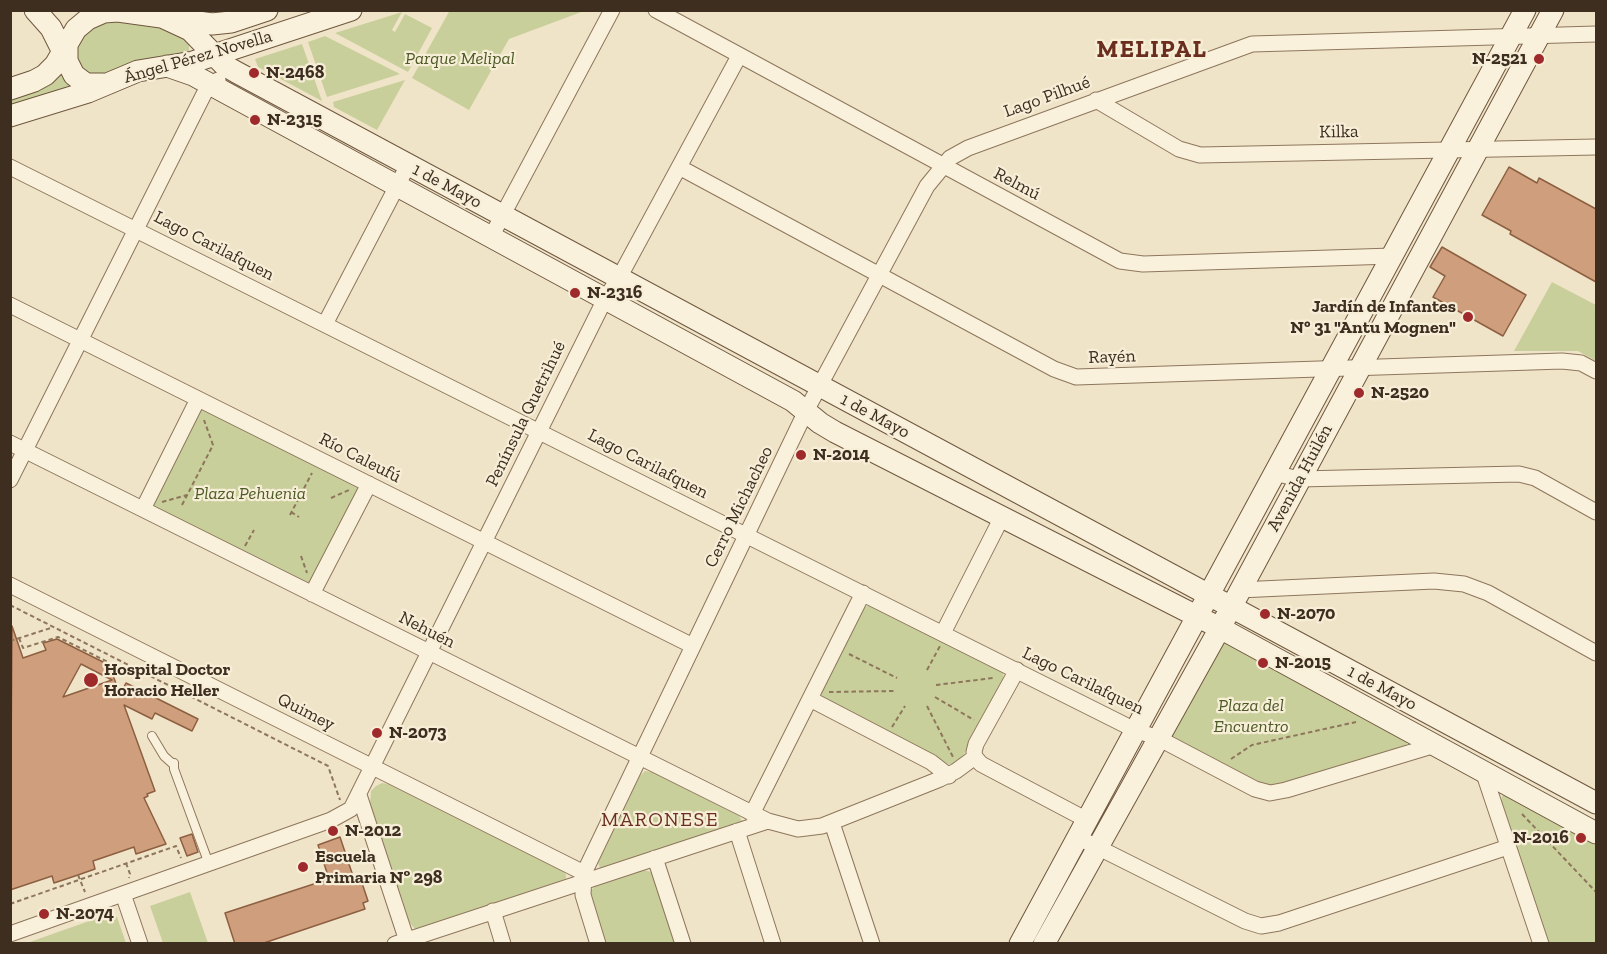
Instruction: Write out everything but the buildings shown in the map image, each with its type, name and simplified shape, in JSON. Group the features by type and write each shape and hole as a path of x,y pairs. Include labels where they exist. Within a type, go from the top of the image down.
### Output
{"main road":[{"path":"35,10 51,28 66,51 74,75 86,84 98,85 112,82"},
{"name":"Ángel Pérez Novella","path":"10,89 45,75 66,51 76,29 88,19 104,12 118,11 201,24 219,24 267,10"},
{"name":"Ángel Pérez Novella","path":"10,116 138,71 193,62 351,10"},
{"name":"Avenida Huilén","path":"1020,944 1525,10"},
{"name":"Avenida Huilén","path":"1044,944 1220,628 1553,10"},
{"name":"1 de Mayo","path":"162,18 190,30 230,69 1208,595 1235,598 1596,803"},
{"name":"1 de Mayo","path":"167,66 187,72 793,401 835,432 1220,628 1596,833"}],"street":[{"path":"491,237 612,10"},
{"name":"Relmú","path":"656,10 942,166 1127,263 1392,256"},
{"name":"Lago Pilhué","path":"942,166 950,158 968,148 1252,44 1596,34"},
{"path":"10,480 209,84 215,82 219,77 214,54"},
{"name":"Península Quetrihué","path":"10,934 125,889 209,864 338,818 351,809 605,299 619,278 739,56"},
{"name":"Kilka","path":"1096,100 1179,149 1192,154 1596,147"},
{"path":"325,324 408,165"},
{"name":"Cerro Michacheo","path":"583,877 806,411 927,186 942,166"},
{"name":"Lago Carilafquen","path":"10,167 863,593 942,638 1017,670 1136,730 1158,738 1255,789 1270,793 1286,790 1435,745"},
{"name":"Rayén","path":"679,167 1054,369 1076,377 1562,361 1581,363 1596,371"},
{"name":"Río Caleufú","path":"10,305 693,646"},
{"path":"143,509 198,399"},
{"name":"Nehuén","path":"10,443 768,821 806,829 832,823 949,776 975,757"},
{"path":"1274,473 1299,479 1519,474 1535,478 1596,512"},
{"path":"312,594 369,484"},
{"path":"942,638 1002,517"},
{"path":"1235,598 1434,582 1464,584 1488,593 1596,653"},
{"name":"Quimey","path":"10,585 373,767 583,877"},
{"path":"752,814 863,593"},
{"path":"1017,670 976,744 975,757 981,764 1082,829 1098,847 1245,921 1261,926 1279,923 1508,847"},
{"path":"810,699 931,762 949,776"},
{"path":"1483,771 1541,944"},
{"path":"359,795 403,942 583,877 655,858 768,821"},
{"path":"832,823 872,944"},
{"path":"737,831 773,944"},
{"path":"655,858 683,944"},
{"path":"583,877 584,899 598,944"},
{"path":"125,889 140,944"},
{"path":"493,911 504,944"}],"lane":[{"path":"152,736 164,756 174,764 209,864"}],"path":[{"path":"182,505 213,445 202,417 208,415"},
{"path":"299,517 290,514 314,469"},
{"path":"331,498 349,488 351,496"},
{"path":"161,502 187,495"},
{"path":"245,546 254,530"},
{"path":"301,556 309,575 302,577"},
{"path":"10,607 15,607 328,766 341,802"},
{"path":"10,641 54,627"},
{"path":"20,638 23,648 58,637 118,668"},
{"path":"927,670 942,638"},
{"path":"845,652 897,678"},
{"path":"936,685 993,678"},
{"path":"827,688 831,698"},
{"path":"829,692 895,691"},
{"path":"935,697 977,722"},
{"path":"891,729 905,706"},
{"path":"927,706 953,757"},
{"path":"1231,759 1252,745 1363,720"},
{"path":"948,759 959,755"},
{"path":"1521,812 1596,892"},
{"path":"10,903 176,846 180,856"},
{"path":"125,889 130,874 126,863"},
{"path":"78,875 84,891"}],"green space":[{"name":"Parque Melipal","path":"450,10 584,11 509,39 469,110 412,78"},
{"name":"Parque Melipal","path":"402,12 392,30 395,32 405,14 432,28 408,72 335,33"},
{"path":"117,18 173,30 189,43 189,51 95,79 75,62 79,34 86,28"},
{"path":"325,36 400,74 327,97 308,42"},
{"path":"302,44 322,101 258,67 255,59"},
{"path":"61,72 75,85 11,111 10,95"},
{"name":"Parque Melipal","path":"405,80 377,130 334,107 333,102"},
{"path":"1552,282 1596,305 1596,361 1578,351 1514,351"},
{"name":"Plaza Pehuenia","path":"203,409 357,487 310,583 154,507 200,410"},
{"path":"871,604 1003,672 1004,681 960,761 955,764 948,764 822,697 821,690 862,609"},
{"name":"Plaza del Encuentro","path":"1222,641 1407,742 1406,747 1283,786 1266,787 1173,739 1171,736"},
{"path":"645,771 652,772 739,816 742,821 600,868 598,863 640,776"},
{"path":"382,783 564,872 566,879 415,929 410,923 370,803 371,791"},
{"path":"1506,794 1596,842 1596,943 1548,943 1501,801 1502,796"},
{"path":"644,870 651,872 654,877 676,943 605,943 590,891 597,885"},
{"path":"190,892 208,943 163,943 150,906"},
{"path":"109,914 117,917 126,943 27,943"}],"place":[{"name":"N-2521","path":"1539,59"},
{"name":"N-2468","path":"254,73"},
{"name":"N-2315","path":"255,120"},
{"name":"N-2316","path":"575,293"},
{"name":"Jardín de Infantes N° 31 \"Antu Mognen\"","path":"1468,317"},
{"name":"N-2520","path":"1359,393"},
{"name":"N-2014","path":"801,455"},
{"name":"N-2070","path":"1265,614"},
{"name":"N-2015","path":"1263,663"},
{"name":"Hospital Doctor Horacio Heller","path":"91,680"},
{"name":"N-2073","path":"377,733"},
{"name":"N-2012","path":"333,831"},
{"name":"N-2016","path":"1581,838"},
{"name":"Escuela Primaria Nº 298","path":"303,867"},
{"name":"N-2074","path":"44,914"}],"district":[{"name":"MELIPAL","path":"1152,50"},
{"name":"MARONESE","path":"660,820"}]}
